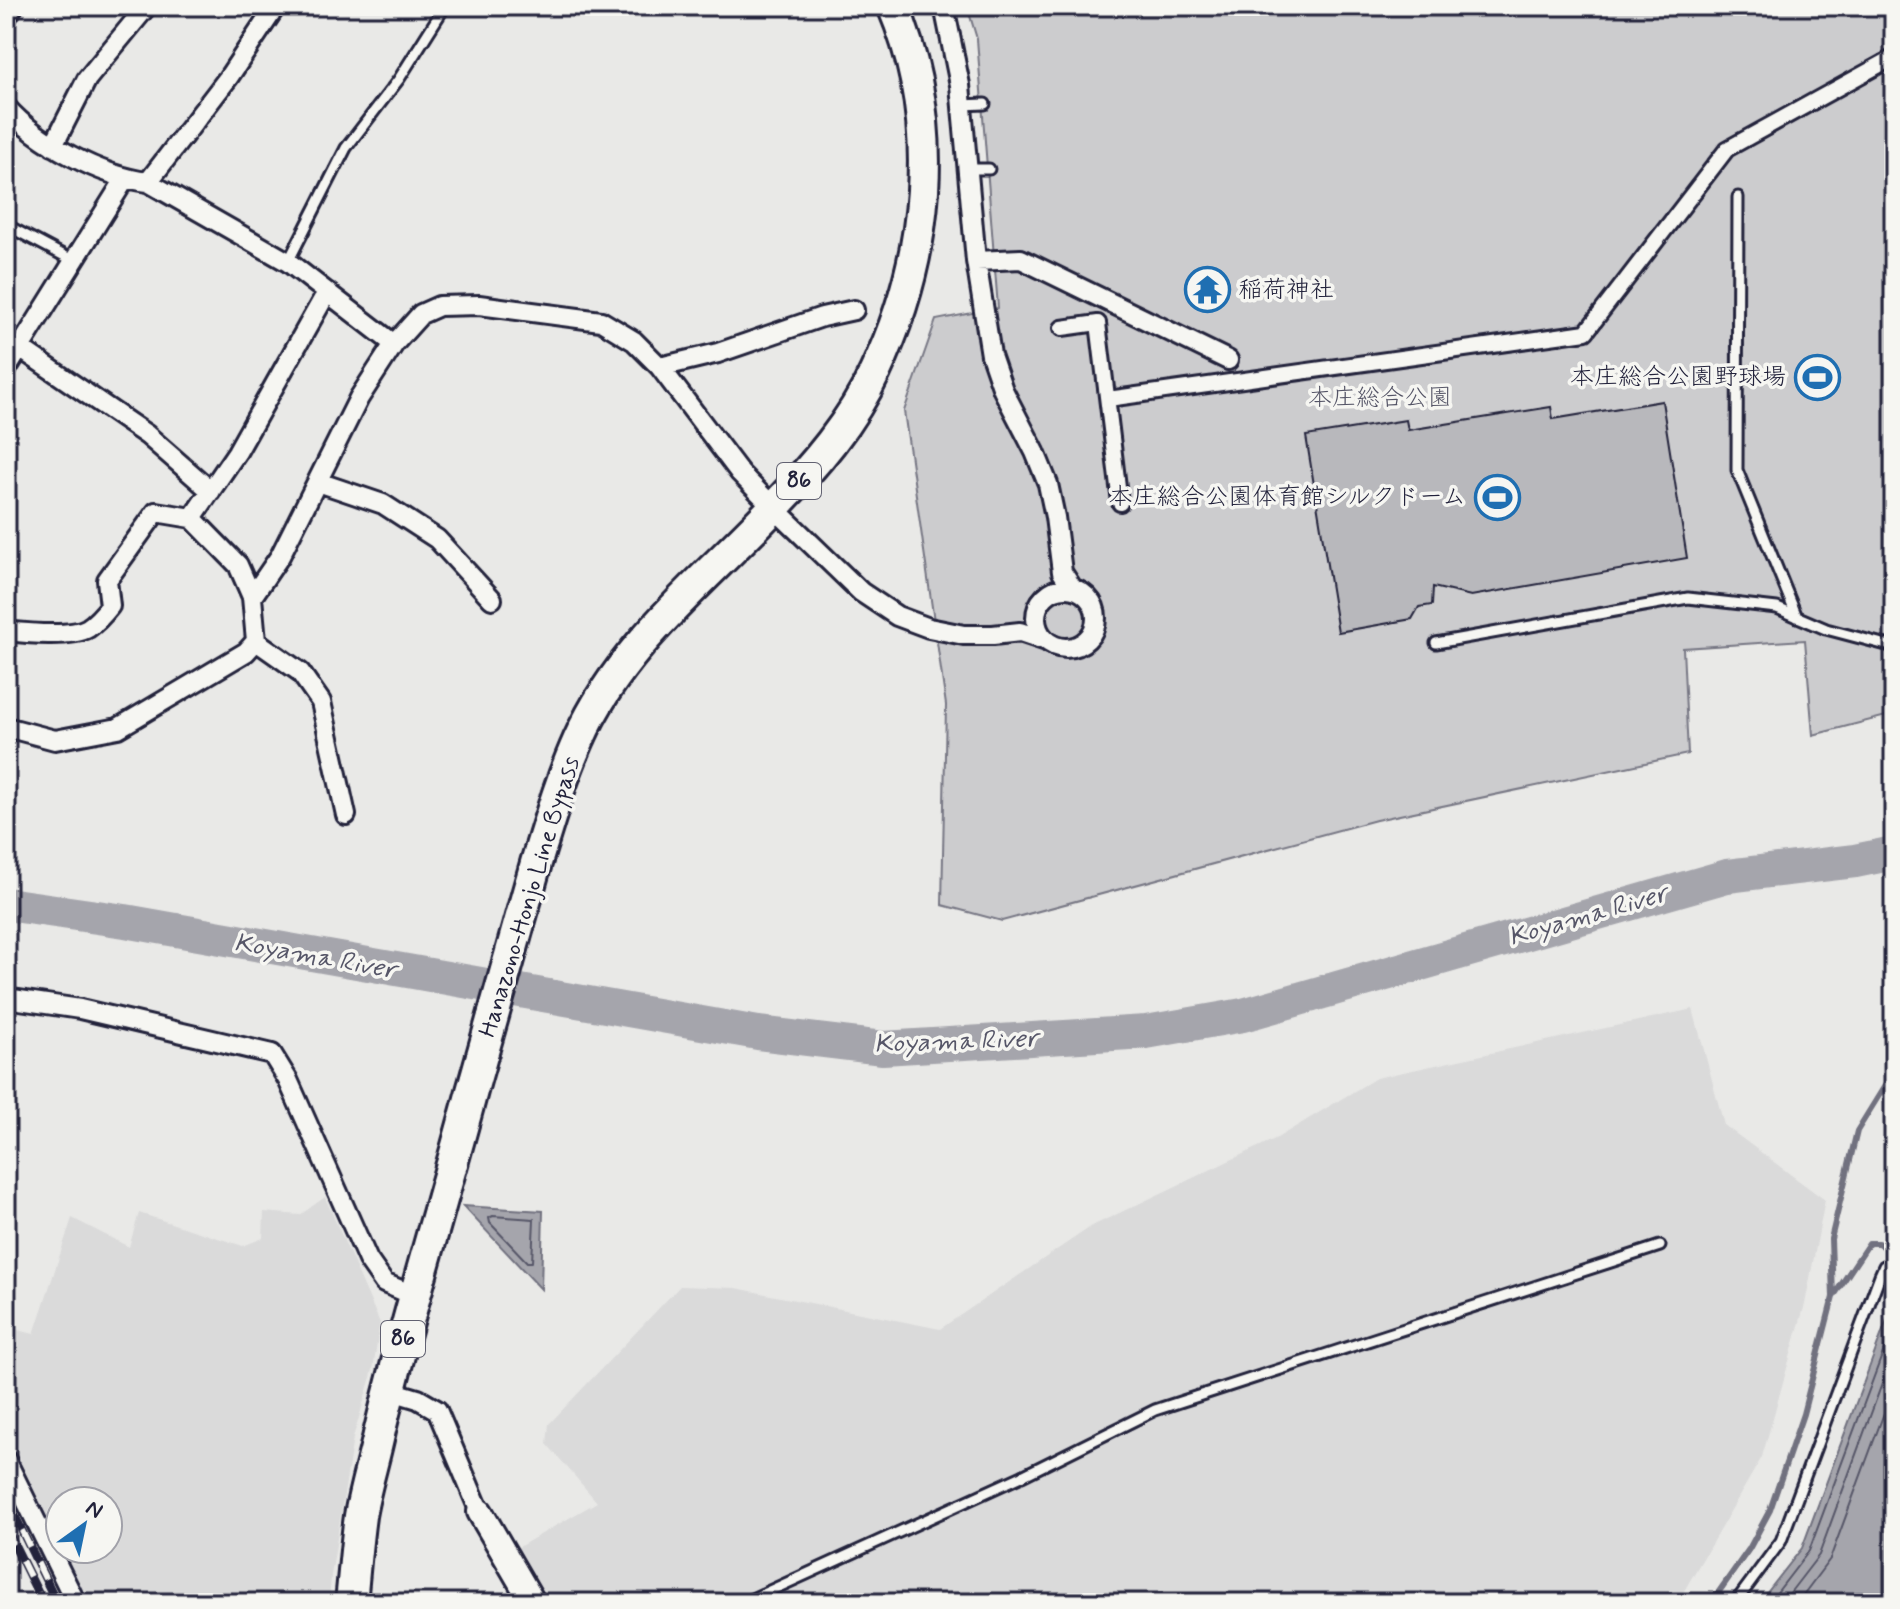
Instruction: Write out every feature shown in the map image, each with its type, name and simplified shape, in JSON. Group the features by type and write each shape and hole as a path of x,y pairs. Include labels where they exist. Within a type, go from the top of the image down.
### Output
{"main road":[{"name":"Hanazono-Honjo Line Bypass","path":"351,1603 361,1514 388,1390 526,899 560,787 580,735 614,678 668,612 774,508 839,432 874,375 900,311 919,239 925,157 918,96 900,22 893,6"}],"street":[{"path":"53,146 87,79 147,6"},
{"path":"148,182 228,78 276,6"},
{"path":"944,6 953,41 962,105 976,261 991,355 1003,390 1048,484 1064,589"},
{"path":"1108,399 1586,332 1727,149 1894,57"},
{"path":"6,107 53,146 125,179 148,182 288,262 394,344"},
{"path":"6,370 125,179"},
{"path":"976,261 1021,259 1228,360"},
{"path":"192,518 237,452 327,292"},
{"path":"252,597 280,556 359,398 394,344 421,314 439,306 479,305 601,321 634,341 660,367 740,473 861,592 897,616 929,628 964,635 1020,632 1066,648 1085,642 1092,634 1096,616 1089,598 1064,589"},
{"path":"660,367 718,353 822,317 854,310"},
{"path":"1062,328 1098,323 1120,503"},
{"path":"20,348 147,435 211,491"},
{"path":"318,482 383,504 437,539 492,599"},
{"path":"6,631 36,634 85,630 101,618 110,606 107,580 156,512 192,518 238,565 252,597 256,641 246,652 118,728 55,740 6,727"},
{"path":"1020,632 1040,603 1064,589"},
{"path":"1036,613 1036,623 1047,641"},
{"path":"256,641 300,672 321,702 346,815"},
{"path":"6,998 80,1009 272,1054 288,1080 368,1260 384,1283 415,1296"},
{"path":"388,1390 418,1399 437,1410 480,1512 533,1603"},
{"path":"6,1460 76,1603"}],"lane":[{"path":"6,26 19,6"},
{"path":"288,262 346,148 399,79 445,6"},
{"path":"962,105 985,104"},
{"path":"968,169 989,169"},
{"path":"1738,197 1737,470 1797,617"},
{"path":"6,225 74,262"},
{"path":"1436,643 1688,598 1777,608 1826,629 1894,647"},
{"path":"743,1603 1022,1476 1155,1410 1660,1246"},
{"path":"1735,1603 1781,1541 1880,1275 1884,1266 1894,1271"}],"shaded area":[{"path":"1693,1009 1724,1125 1825,1200 1805,1304 1762,1457 1677,1603 549,1603 517,1548 597,1502 547,1444 549,1424 680,1286 736,1288 940,1329 1092,1226 1277,1138 1376,1078"},
{"path":"325,1197 380,1323 373,1370 353,1438 329,1603 89,1603 71,1565 124,1565 124,1485 44,1485 44,1510 6,1431 6,1327 34,1334 72,1218 129,1247 139,1213 243,1246 263,1238 264,1212 300,1215"}],"green space":[{"name":"本庄総合公園","path":"967,6 1894,6 1894,714 1813,735 1805,640 1683,648 1688,754 1376,820 1002,921 942,905 946,705 904,411 936,320 998,308 977,39"}],"water":[{"path":"463,1206 543,1211 541,1289"},
{"path":"1894,1301 1894,1603 1759,1603 1802,1548"}],"building":[{"name":"本庄総合公園体育館シルクドーム","path":"1662,401 1687,558 1471,596 1433,587 1432,605 1419,607 1412,619 1338,632 1306,436 1406,420 1408,430 1551,407 1553,419"}],"waterway":[{"name":"Koyama River","path":"6,904 125,921 758,1033 883,1048 1146,1032 1243,1015 1727,876 1855,861 1894,853"},
{"path":"1711,1603 1749,1549 1770,1510 1803,1414 1833,1297 1831,1239 1857,1131 1894,1071"},
{"path":"1833,1297 1869,1243 1878,1243 1894,1253"}],"railway":[{"path":"6,1498 57,1603"},
{"path":"6,1528 43,1603"}],"place":[{"name":"稲荷神社","path":"1207,290"},
{"name":"本庄総合公園野球場","path":"1817,377"},
{"name":"本庄総合公園体育館シルクドーム","path":"1497,497"}]}
